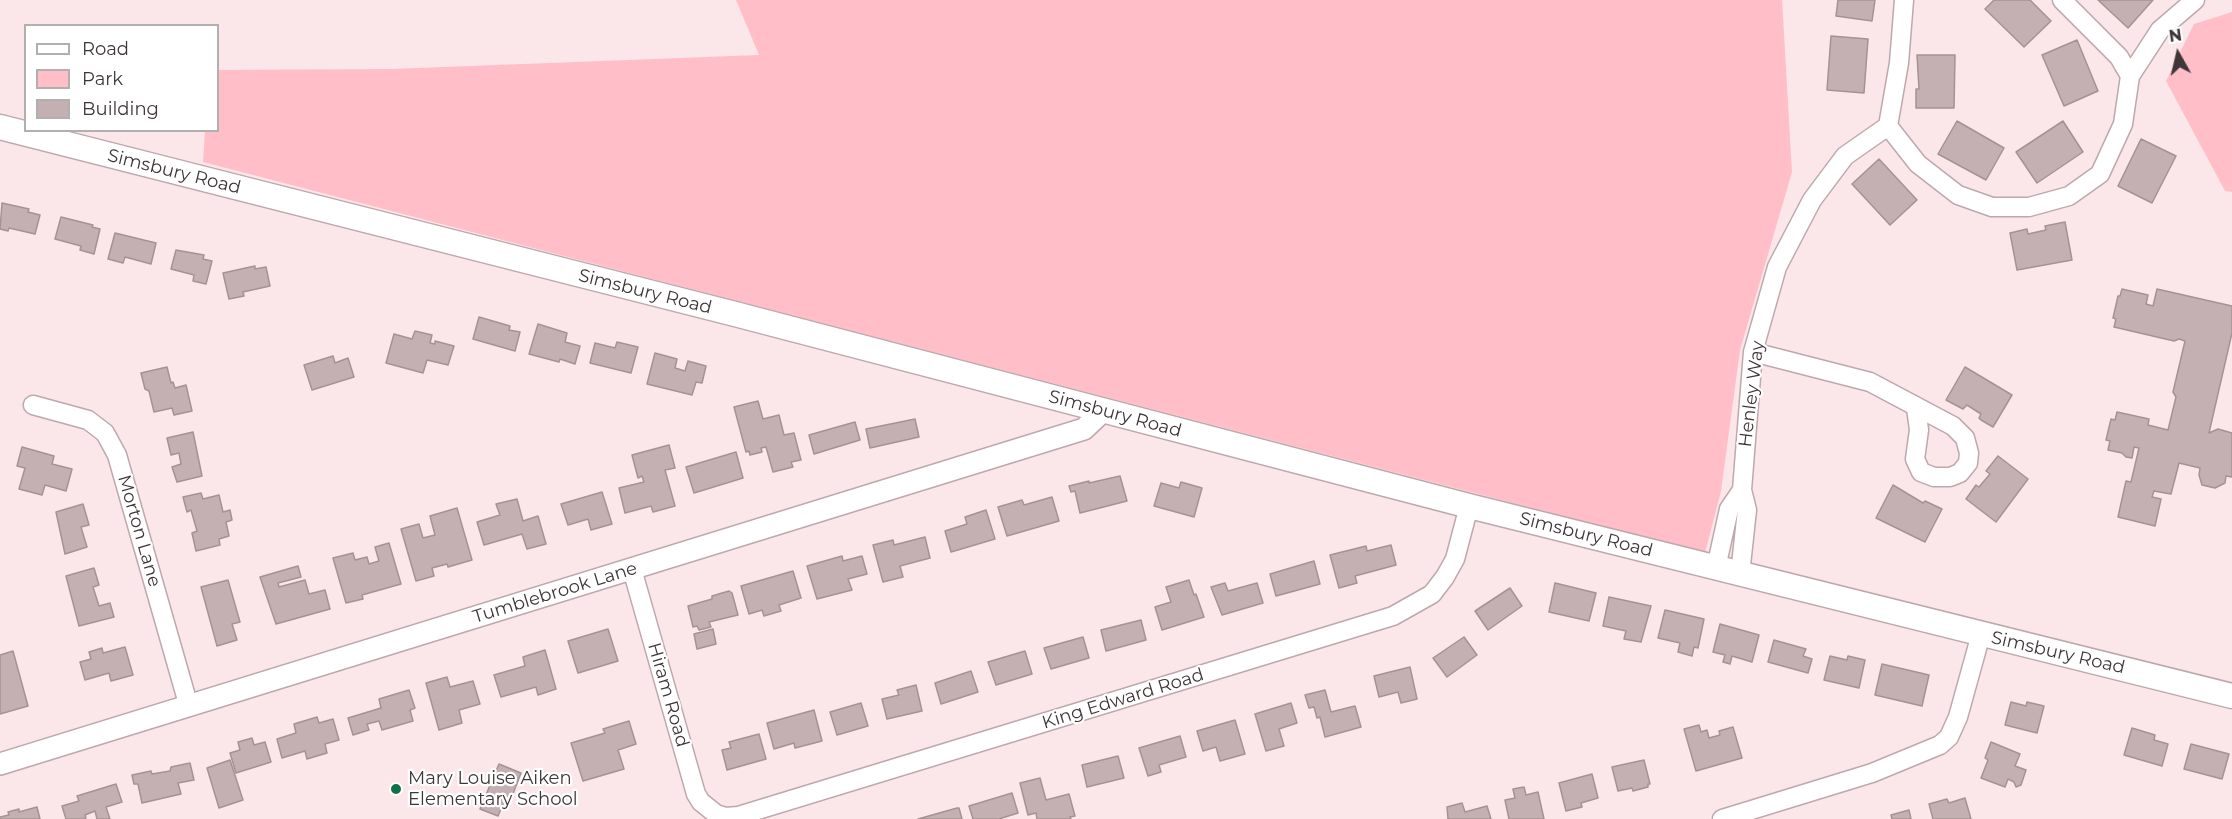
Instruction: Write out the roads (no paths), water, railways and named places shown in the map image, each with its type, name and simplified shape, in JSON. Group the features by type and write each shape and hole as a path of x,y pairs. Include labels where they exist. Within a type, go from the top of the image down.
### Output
{"main road":[{"name":"Simsbury Road","path":"0,127 735,314 1469,506 2232,696"}],"street":[{"path":"1904,0 1899,63 1888,126 1918,164 1958,195 1992,207 2029,207 2069,196 2100,174 2123,124 2130,76 2160,30 2195,0"},
{"path":"2062,0 2119,57 2130,76"},
{"name":"Henley Way","path":"1740,574 1747,510 1742,490 1753,352 1777,267 1812,200 1845,156 1888,126"},
{"path":"1753,352 1870,382 1916,408"},
{"name":"Morton Lane","path":"33,405 88,420 105,433 117,455 189,707"},
{"name":"Tumblebrook Lane","path":"0,764 1084,429 1103,411"},
{"name":"Henley Way","path":"1716,568 1729,509 1742,490"},
{"name":"King Edward Road","path":"716,814 726,817 750,814 1393,616 1432,594 1446,577 1455,560 1469,506"},
{"name":"Hiram Road","path":"632,569 696,794 701,802 716,814"},
{"path":"1722,819 1872,773 1940,745 1949,737 1958,717 1981,634"}],"place":[{"name":"Mary Louise Aiken Elementary School","path":"396,789"}]}
